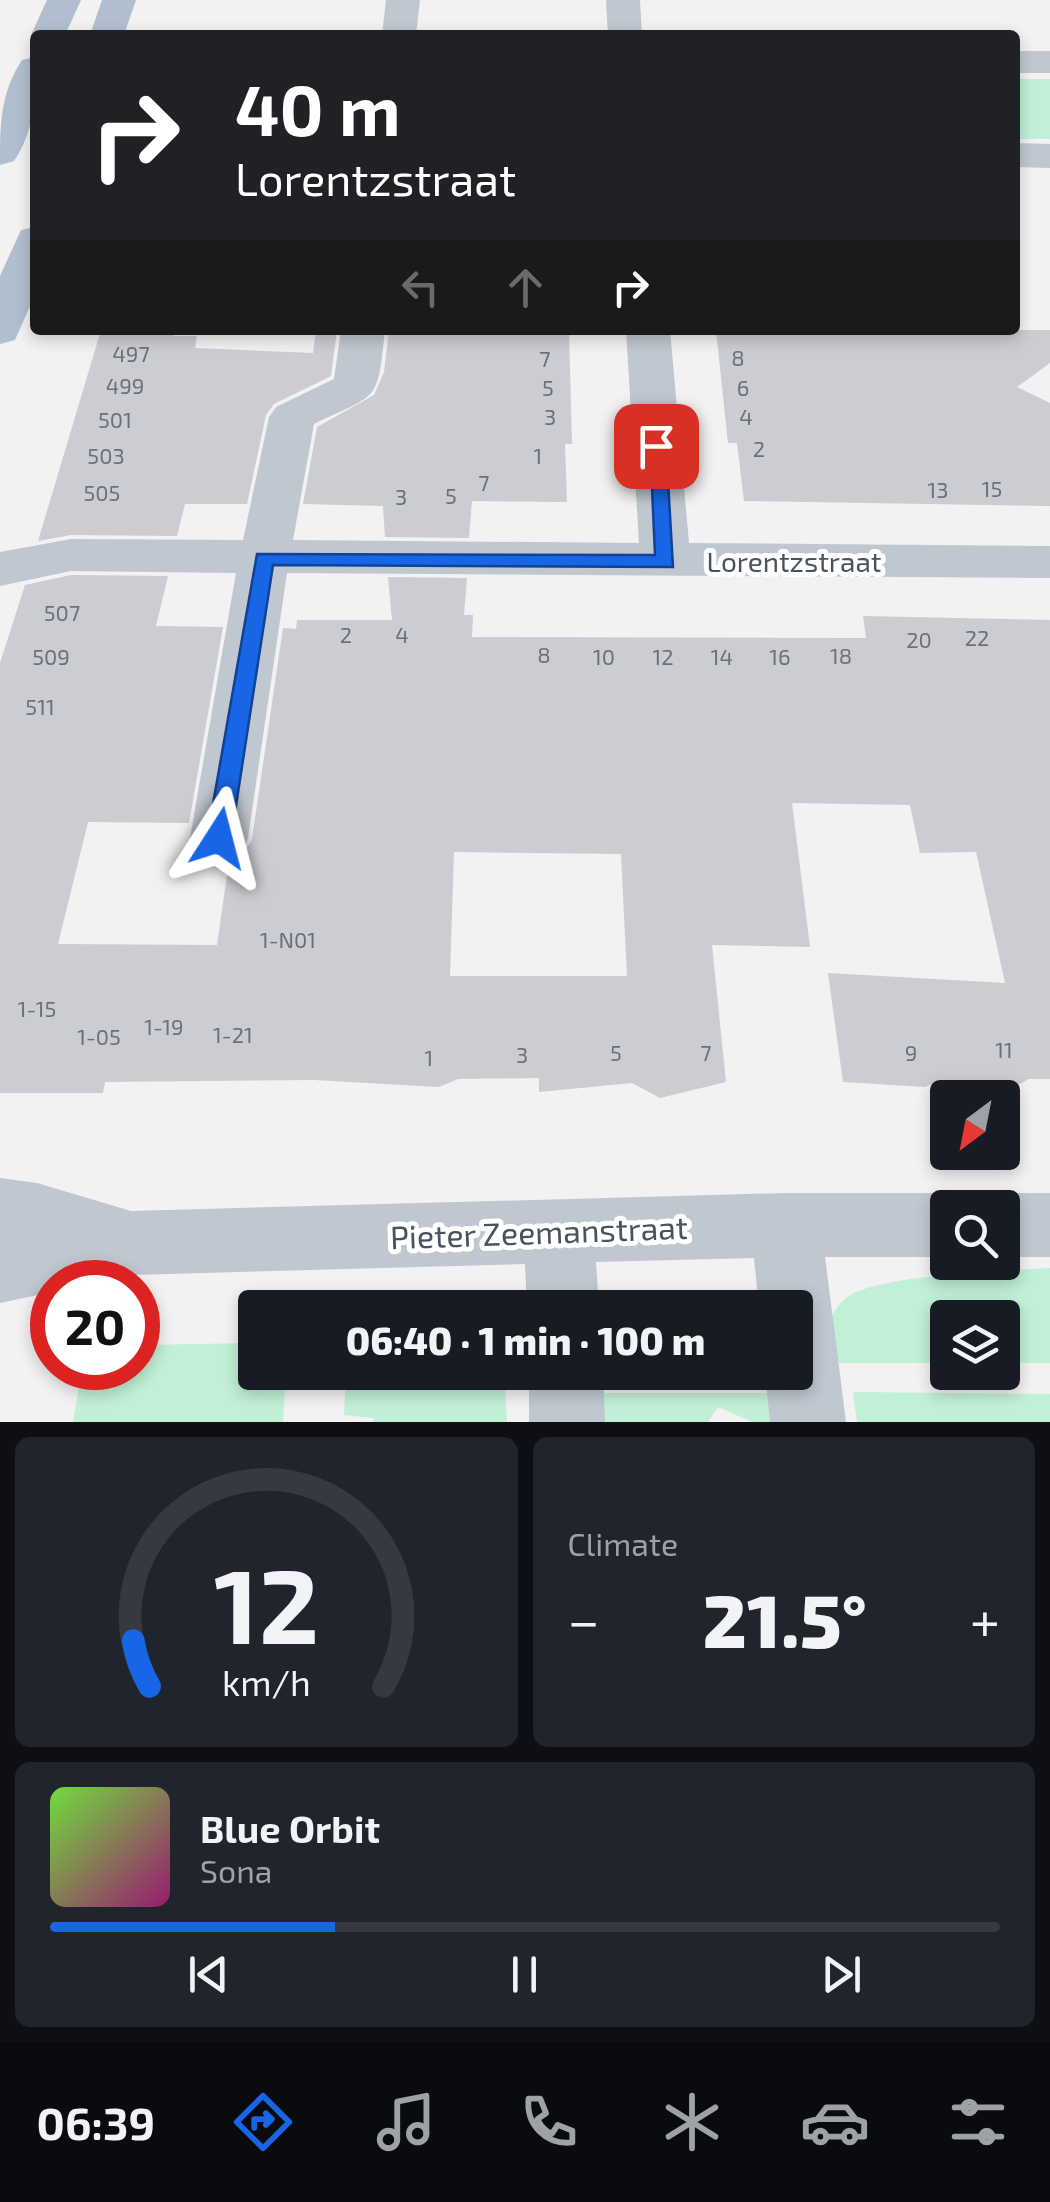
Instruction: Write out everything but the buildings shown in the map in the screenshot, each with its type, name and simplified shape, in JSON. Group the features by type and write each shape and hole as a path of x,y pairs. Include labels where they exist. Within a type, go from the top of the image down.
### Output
{"main road":[{"path":"50,30 64,0"},
{"path":"109,30 119,0"},
{"path":"0,154 30,80"},
{"path":"0,331 30,251"}],"street":[{"path":"399,30 403,0"},
{"path":"623,0 626,30"},
{"path":"1020,62 1050,62"},
{"path":"1020,156 1050,156"},
{"path":"219,838 264,558 292,417 356,386 361,335"},
{"path":"648,335 666,562"},
{"name":"Lorentzstraat","path":"0,569 71,554 666,562 1050,562"},
{"name":"Pieter Zeemanstraat","path":"0,1209 37,1214 130,1243"},
{"path":"786,1224 808,1422"},
{"name":"Pieter Zeemanstraat","path":"0,1270 130,1243 559,1234 786,1224 930,1224"},
{"path":"1020,1225 1050,1225"},
{"path":"559,1234 562,1290"},
{"path":"566,1390 567,1422"}],"green space":[{"path":"1020,79 1050,79 1050,139 1020,139"},
{"path":"1050,1268 1050,1363 1020,1363 1020,1300 930,1300 930,1363 825,1363 828,1328 834,1313 845,1299 859,1291 930,1277 930,1280 1020,1280 1020,1270"},
{"path":"238,1343 238,1390 285,1390 283,1422 73,1422 78,1390 160,1390 160,1345"},
{"path":"345,1390 505,1390 507,1422 373,1422 373,1418 344,1415"},
{"path":"853,1392 1050,1394 1050,1422 857,1422"},
{"path":"590,1393 775,1393 778,1422 752,1422 718,1407 708,1422 591,1422"}],"route":[{"path":"219,838 264,558 666,562 656,446"}]}
